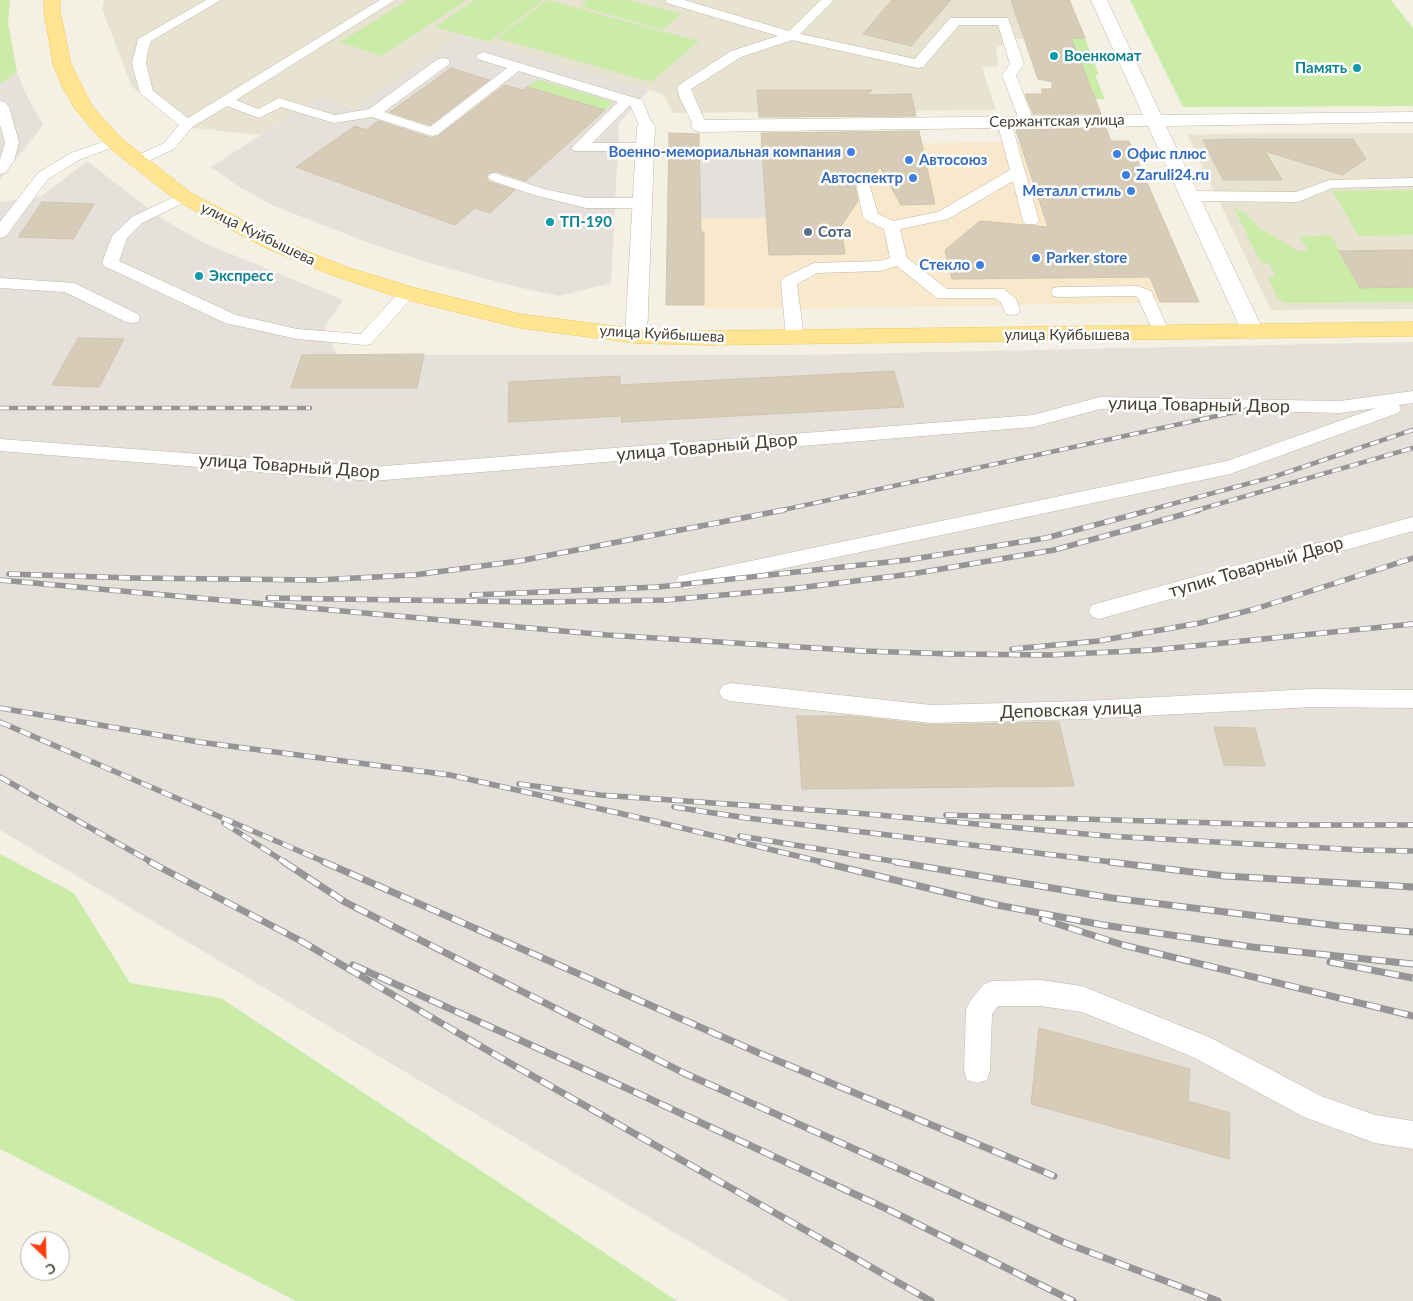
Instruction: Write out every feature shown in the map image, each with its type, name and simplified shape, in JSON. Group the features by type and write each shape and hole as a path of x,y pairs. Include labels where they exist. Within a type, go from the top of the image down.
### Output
{"main road":[{"name":"улица Куйбышева","path":"52,0 54,26 62,64 72,88 84,109 114,142 184,197 275,245 366,280 408,293 520,321 636,336 795,338 1413,329"}],"street":[{"path":"1099,0 1253,332"},
{"name":"Сержантская улица","path":"700,126 1413,117"},
{"path":"636,336 646,126"}],"lane":[{"path":"187,124 147,93 139,64 141,50 145,39 215,0"},
{"path":"137,160 169,146 187,124 389,0"},
{"path":"671,0 791,36 918,64 953,15 1003,21 1017,64 1009,75 1027,122"},
{"path":"700,126 684,88 736,54 791,36 828,0"},
{"path":"483,56 637,103 646,126"},
{"path":"373,113 443,62"},
{"path":"225,100 259,114 279,102 334,119 373,113 432,132 516,67"},
{"path":"627,100 579,148 645,147"},
{"path":"0,104 12,142 8,161 0,170"},
{"path":"1004,122 1031,221"},
{"path":"0,233 44,176 76,156 114,142"},
{"path":"862,183 871,217 892,226 943,216 1018,172"},
{"path":"495,177 539,192 586,203 642,203"},
{"path":"1191,196 1298,197 1330,184 1413,182"},
{"path":"184,197 137,220 120,236 110,263 231,319 297,334 365,340 408,293"},
{"path":"892,226 898,260 944,294 998,293 1008,299 1012,310"},
{"path":"795,338 789,282 814,268 880,266 898,260"},
{"path":"0,283 68,287 132,318"},
{"path":"1059,292 1138,291 1145,295 1162,334"},
{"name":"улица Товарный Двор","path":"0,445 372,474 1033,421 1100,403 1340,407 1413,397"},
{"path":"686,581 1230,467 1413,402"},
{"name":"тупик Товарный Двор","path":"1099,611 1413,524"},
{"name":"Деповская улица","path":"730,692 931,714 1084,710 1312,698 1413,699"},
{"path":"978,1070 978,1010 992,994 1040,993 1082,1000 1202,1047 1314,1107 1375,1129 1413,1134"}],"shaded area":[{"path":"104,0 1070,0 1086,38 1003,39 1005,44 996,48 998,66 982,67 996,110 673,113 663,94 460,35 355,109 320,97 260,135 182,127 132,87 102,9"},
{"path":"460,35 649,90 619,123 611,283 559,296 443,267 369,243 274,206 241,188 211,167 320,97 355,109"},
{"path":"17,72 26,94 43,125 0,180 0,84"},
{"path":"1413,133 1413,309 1271,310 1187,134"},
{"path":"1129,141 1199,302 776,309 704,309 703,305 666,305 666,245 701,245 701,218 766,217 762,145"},
{"path":"699,147 762,147 767,218 701,218"},
{"path":"87,161 161,218 204,243 343,300 324,327 337,355 799,355 1413,342 1413,1301 789,1301 0,830 0,202 42,196"}],"green space":[{"path":"0,0 10,0 8,23 17,72 0,84"},
{"path":"408,0 467,0 382,56 340,42"},
{"path":"475,0 544,0 489,42 435,27"},
{"path":"548,0 699,41 651,82 497,38"},
{"path":"588,0 629,0 681,14 663,30 580,6"},
{"path":"1130,0 1391,0 1413,28 1413,106 1183,107"},
{"path":"1071,38 1085,38 1099,75 1095,75 1105,99 1095,99"},
{"path":"539,80 611,101 612,103 605,110 527,87"},
{"path":"1413,190 1413,235 1359,236 1332,191"},
{"path":"1234,208 1246,214 1261,229 1300,252 1308,249 1299,237 1331,235 1360,288 1413,287 1413,302 1287,303 1278,299 1268,278 1276,277 1269,263 1261,263"},
{"path":"0,854 74,893 130,983 221,998 677,1301 296,1301 0,1149"}],"building":[{"path":"892,0 951,0 911,46 863,34"},
{"path":"1011,0 1069,0 1085,38 1071,38 1101,114 1033,114 1025,94 1043,94 1041,89 1052,89 1052,82 1038,79"},
{"path":"451,68 489,80 430,125 390,112"},
{"path":"505,85 523,90 527,87 605,110 526,181 496,171 488,173 486,178 489,182 515,190 490,213 475,208 455,225 296,167 355,126 366,130 378,121 431,138 437,137"},
{"path":"757,90 872,90 867,95 911,94 916,116 759,117"},
{"path":"1106,128 1111,141 1129,141 1199,302 1160,302 1150,277 952,279 945,250 980,221 1048,227 1016,130"},
{"path":"919,131 935,204 901,205 880,167 870,182 868,178 858,178 854,182 858,201 841,226 845,254 769,255 761,133"},
{"path":"669,133 699,134 701,232 704,232 704,305 666,305"},
{"path":"1353,139 1366,159 1342,175 1265,151 1282,180 1223,180 1203,140"},
{"path":"42,202 94,204 73,239 18,237"},
{"path":"1413,250 1413,287 1360,288 1339,251"},
{"path":"78,338 124,339 99,387 52,385"},
{"path":"424,354 417,388 291,388 302,355"},
{"path":"894,371 904,407 622,422 621,416 508,422 509,382 620,376 620,385"},
{"path":"797,716 850,716 931,725 1059,722 1074,786 802,789"},
{"path":"1214,727 1255,728 1265,766 1224,765"},
{"path":"1039,1028 1190,1069 1188,1101 1230,1113 1229,1159 1031,1104"}],"railway":[{"path":"0,408 310,408"},
{"path":"778,511 1254,408"},
{"path":"1146,511 1273,477 1413,430"},
{"path":"1194,511 1413,448"},
{"path":"9,574 132,578 317,580 414,575 519,561 784,510"},
{"path":"472,595 658,587 907,560 1046,538 1151,510"},
{"path":"268,598 538,602 666,600 790,589 911,574 1054,550 1199,510"},
{"path":"1012,649 1098,641 1200,623 1255,609 1413,558"},
{"path":"0,580 607,635 864,651 952,654 1049,655 1153,650 1413,624"},
{"path":"0,708 199,742 450,775 645,819 826,863"},
{"path":"0,722 327,863"},
{"path":"0,777 153,863"},
{"path":"519,784 600,795 856,813 1107,836 1361,850 1413,851"},
{"path":"674,807 747,818 1120,863"},
{"path":"946,815 1284,825 1413,825"},
{"path":"224,823 286,863"},
{"path":"740,836 904,863"},
{"path":"150,862 301,941 499,1057 931,1301"},
{"path":"284,862 345,902 686,1074 1063,1242 1218,1301"},
{"path":"324,862 759,1053 1054,1176"},
{"path":"821,862 997,905 1103,925 1252,947 1413,964"},
{"path":"896,862 1112,898 1339,926 1413,932"},
{"path":"1110,862 1225,876 1413,887"},
{"path":"1042,919 1123,945 1413,1016"},
{"path":"1330,962 1413,978"},
{"path":"353,965 624,1087 889,1210 1073,1301"}],"place":[{"name":"Военкомат","path":"1054,56"},
{"name":"Память","path":"1357,68"},
{"name":"Военно-мемориальная компания","path":"851,152"},
{"name":"Офис плюс","path":"1117,154"},
{"name":"Автосоюз","path":"909,160"},
{"name":"Zaruli24.ru","path":"1126,175"},
{"name":"Автоспектр","path":"913,178"},
{"name":"Металл стиль","path":"1131,191"},
{"name":"ТП-190","path":"550,222"},
{"name":"Сота","path":"808,232"},
{"name":"Parker store","path":"1036,258"},
{"name":"Стекло","path":"980,265"},
{"name":"Экспресс","path":"199,276"}]}
